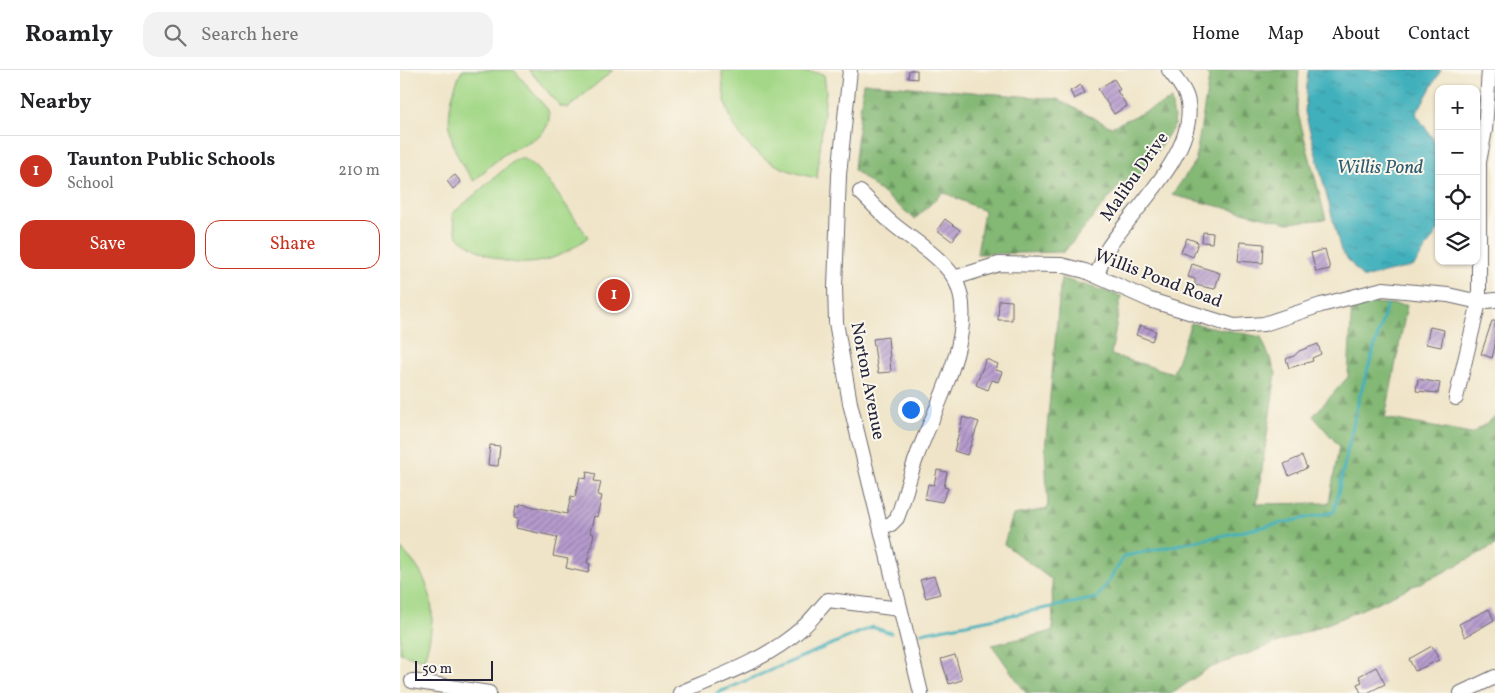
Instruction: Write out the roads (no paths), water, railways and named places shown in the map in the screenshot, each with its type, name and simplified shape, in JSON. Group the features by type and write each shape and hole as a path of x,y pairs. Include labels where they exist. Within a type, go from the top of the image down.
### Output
{"street":[{"name":"Norton Avenue","path":"850,70 838,201 836,322 842,370 921,693"},
{"name":"Malibu Drive","path":"1097,276 1107,250 1170,164 1185,139 1189,115 1188,101 1169,70"},
{"path":"1456,398 1479,302 1478,162 1485,130 1489,70"},
{"path":"860,192 892,223 929,252 954,278 963,308 959,347 916,457 897,518 891,524 881,527"},
{"name":"Willis Pond Road","path":"954,278 999,264 1061,265 1097,276 1150,300 1234,326 1264,324 1321,305 1383,289 1448,295 1479,302 1495,300"},
{"path":"680,693 750,663 787,641 804,627 828,600 900,609"},
{"path":"1461,693 1495,677"},
{"path":"412,681 489,693"}],"water":[{"name":"Willis Pond","path":"1308,70 1441,70 1416,114 1435,142 1435,235 1414,266 1363,278 1341,251 1305,112"}],"waterway":[{"path":"921,633 1097,598 1125,556 1334,512 1359,398 1387,305"},
{"path":"717,693 872,627 891,633"}],"place":[{"name":"Taunton Public Schools","path":"614,295"}]}
